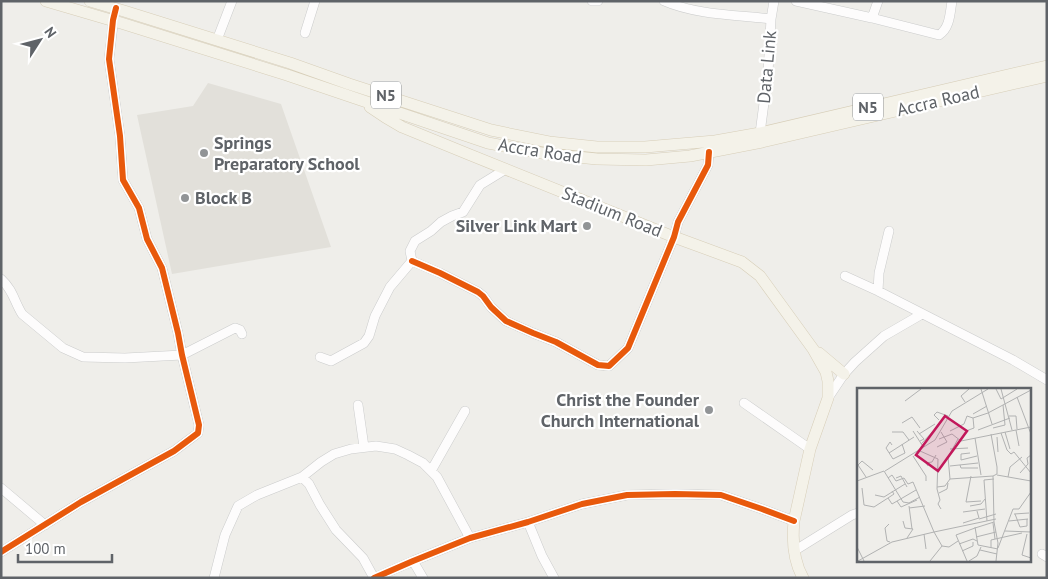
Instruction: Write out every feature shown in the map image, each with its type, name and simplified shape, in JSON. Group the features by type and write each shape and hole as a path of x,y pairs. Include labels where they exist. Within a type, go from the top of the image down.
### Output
{"main road":[{"name":"Accra Road","path":"46,1 113,20 286,75 488,143 547,154 597,160 646,160 690,156 762,142 1047,76"},
{"name":"Accra Road","path":"90,1 290,63 491,130 549,142 597,147 645,147 714,141 760,133 1047,66"},
{"name":"Stadium Road","path":"394,98 403,114 420,134 674,237 742,262 760,276 813,349 826,372 828,381 828,398 810,449 794,521 794,551 798,568 803,578"},
{"path":"360,99 385,117 420,134"},
{"path":"813,349 844,374"}],"street":[{"path":"217,40 232,1"},
{"path":"305,33 315,1"},
{"path":"592,1 598,1"},
{"path":"664,1 693,10 771,19"},
{"name":"Data Link","path":"760,133 768,73 774,1"},
{"path":"796,1 939,35 947,28 952,1"},
{"path":"872,18 878,1"},
{"path":"1,552 81,502 174,450 198,433 199,425 162,268 147,239 139,208 123,180 120,136 109,60 116,8"},
{"path":"412,261 478,292 506,321 556,342 598,365 609,366 628,348 674,237 678,222 708,165 709,152"},
{"path":"412,261 410,251 415,241 441,222 464,212 480,185 506,169"},
{"path":"878,291 879,273 889,231"},
{"path":"320,357 331,361 364,343 369,336 375,316 390,287 412,261"},
{"path":"845,276 1014,360 1047,380"},
{"path":"1,279 11,289 22,314 63,348 84,357 125,358 182,355 234,328 240,330 242,334"},
{"path":"828,398 854,362 884,336 922,314"},
{"path":"744,403 810,449"},
{"path":"358,405 364,447"},
{"path":"431,471 465,412"},
{"path":"214,578 225,535 238,506 257,494 302,478 320,462 334,454 351,449 376,446 395,449 422,463 437,477 470,538"},
{"path":"302,478 309,484 336,530 363,558 374,578 470,538 528,522 582,504 627,495 721,495 794,521"},
{"path":"1,488 45,525"},
{"path":"794,551 857,513"},
{"path":"528,522 542,556 554,578"},
{"path":"412,561 423,578"}],"shaded area":[{"path":"208,83 281,104 331,247 172,274 137,115 193,106"}],"cycle path":[{"path":"1,552 81,502 174,451 198,433 199,425 162,268 147,239 139,208 123,180 120,136 109,59 116,8"},
{"path":"412,261 478,292 506,321 556,342 598,365 609,366 628,348 674,237 678,222 708,165 709,152"},
{"path":"374,578 470,538 528,522 582,504 627,495 721,495 794,521"}],"place":[{"name":"Springs Preparatory School","path":"204,153"},
{"name":"Block B","path":"185,198"},
{"name":"Silver Link Mart","path":"587,226"},
{"name":"Christ the Founder Church International","path":"709,410"}]}
